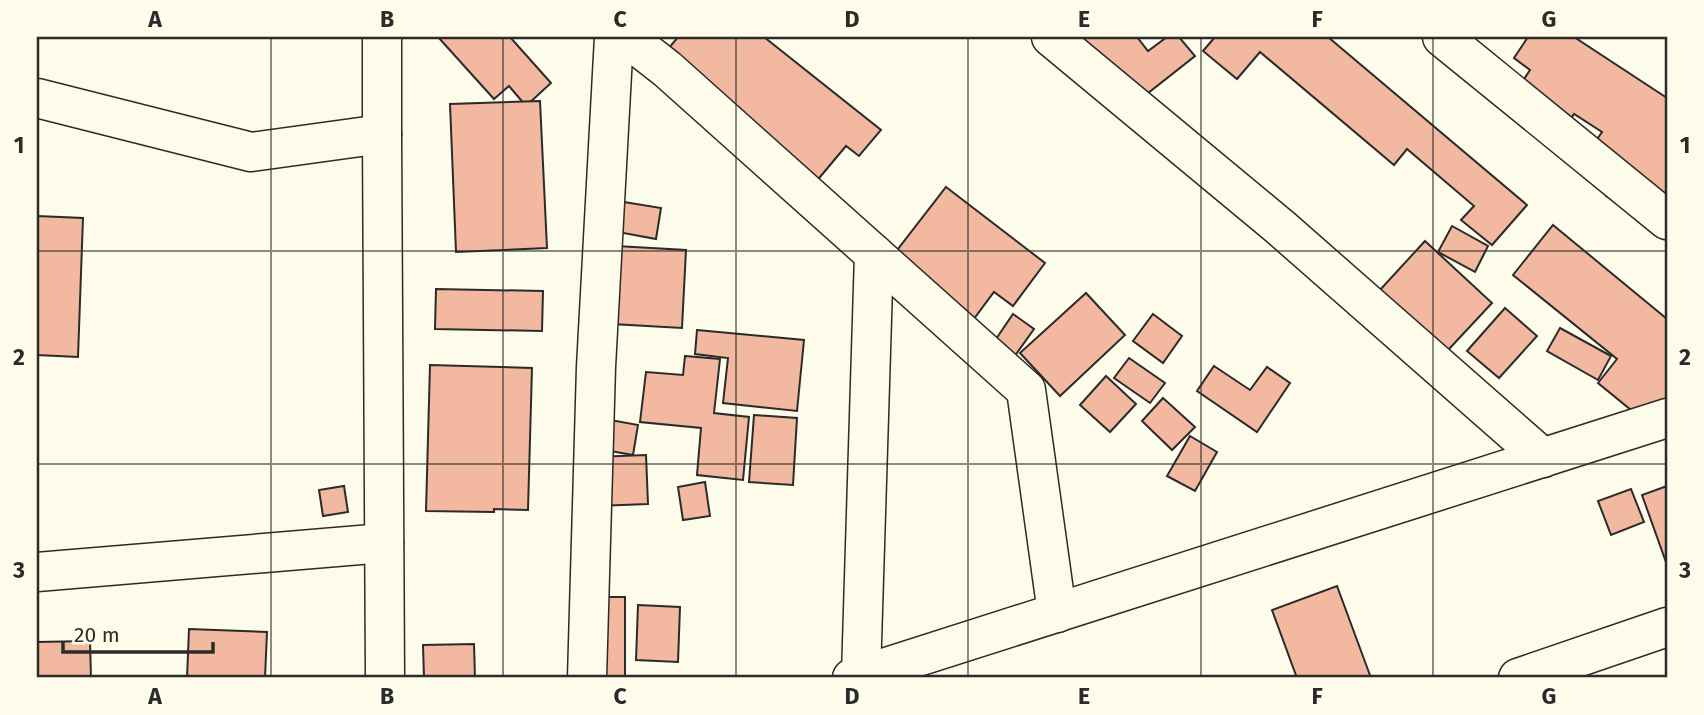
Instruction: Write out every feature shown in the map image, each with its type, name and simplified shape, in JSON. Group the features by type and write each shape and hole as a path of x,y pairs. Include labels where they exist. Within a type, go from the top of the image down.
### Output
{"street":[{"path":"382,37 385,678"},
{"path":"586,678 596,367 614,37"},
{"path":"626,37 667,69 1026,390 1057,613"},
{"path":"1051,37 1280,227 1543,458"},
{"path":"1442,37 1667,220"},
{"path":"37,98 251,152 382,134"},
{"path":"874,254 857,677 1667,418"},
{"path":"37,572 384,543"},
{"path":"1518,678 1667,627"}],"building":[{"path":"438,37 510,37 551,83 526,106 509,86 494,99"},
{"path":"678,37 764,37 881,130 859,156 846,146 815,183 658,61"},
{"path":"1063,37 1137,37 1148,51 1167,37 1179,37 1195,56 1124,112"},
{"path":"1215,37 1328,37 1527,205 1492,245 1461,220 1474,206 1407,149 1394,165 1260,52 1237,79 1203,51"},
{"path":"1528,37 1574,37 1667,98 1667,200 1651,225 1606,196 1616,180 1584,158 1602,132 1574,114 1559,137 1509,102 1530,70 1514,58"},
{"path":"540,101 547,248 456,252 450,104"},
{"path":"946,187 1045,263 1013,306 994,292 973,320 891,258"},
{"path":"624,202 661,208 656,239 618,232"},
{"path":"37,216 83,218 78,357 37,355"},
{"path":"1553,225 1667,319 1667,398 1647,423 1598,383 1617,359 1513,275"},
{"path":"1452,226 1488,246 1475,272 1438,252"},
{"path":"1425,241 1492,303 1435,364 1368,303"},
{"path":"616,246 686,250 682,328 612,324"},
{"path":"436,289 543,291 542,331 435,329"},
{"path":"1086,293 1125,335 1060,396 1020,353"},
{"path":"1505,308 1537,336 1499,378 1467,351"},
{"path":"1013,314 1034,329 1014,357 994,342"},
{"path":"1153,314 1182,336 1163,363 1133,341"},
{"path":"1560,328 1611,356 1598,380 1547,351"},
{"path":"697,330 804,340 797,411 723,403 728,358 695,354"},
{"path":"685,356 720,359 714,413 749,417 743,480 697,475 701,428 640,422 646,372 683,375"},
{"path":"1129,358 1165,383 1150,403 1114,378"},
{"path":"430,365 532,368 528,510 426,511"},
{"path":"1214,366 1250,390 1267,367 1290,383 1257,432 1197,391"},
{"path":"1106,376 1136,404 1110,432 1080,405"},
{"path":"1163,398 1195,427 1172,450 1142,421"},
{"path":"754,415 797,418 793,485 749,482"},
{"path":"605,419 638,425 633,455 599,449"},
{"path":"1190,436 1217,452 1195,491 1167,476"},
{"path":"646,455 648,504 596,506 594,457"},
{"path":"705,482 710,516 683,520 678,487"},
{"path":"344,486 348,512 323,516 319,490"},
{"path":"1667,486 1667,565 1642,495"},
{"path":"1631,489 1644,522 1611,535 1598,501"},
{"path":"1337,586 1371,678 1297,678 1272,610"},
{"path":"583,597 625,597 625,678 583,678"},
{"path":"638,605 680,607 678,662 636,660"},
{"path":"189,629 267,632 265,678 187,678"},
{"path":"90,641 91,678 37,678 37,642"},
{"path":"474,644 475,678 424,678 423,645"}]}
